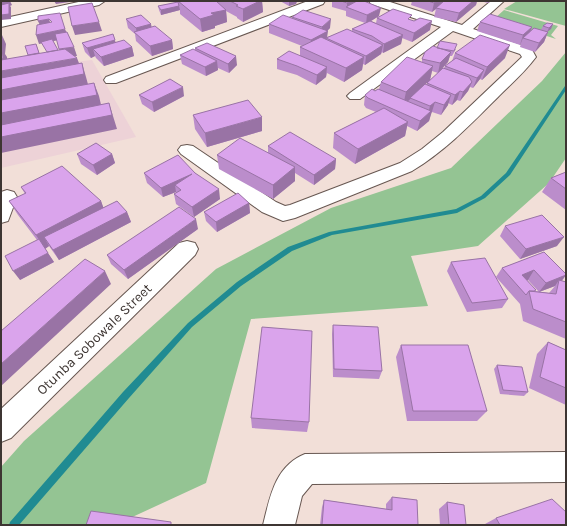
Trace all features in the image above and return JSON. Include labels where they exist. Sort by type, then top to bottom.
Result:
[{"type":"street","points":[[38,1],[38,15]]},
{"type":"street","points":[[1,23],[99,1]]},
{"type":"street","points":[[111,80],[319,1]]},
{"type":"street","points":[[187,150],[260,202],[283,214],[295,211],[406,167],[422,159],[448,137],[520,68],[529,57],[526,51],[375,1]]},
{"type":"street","points":[[355,96],[498,1]]},
{"type":"street","points":[[1,216],[7,197]]},
{"type":"street","name":"Otunba Sobowale Street","points":[[1,428],[187,249]]},
{"type":"street","points":[[279,525],[288,488],[304,469],[566,467]]},
{"type":"shaded area","points":[[92,60],[136,137],[1,168],[1,71]]},
{"type":"green space","points":[[517,1],[566,2],[566,26],[504,9]]},
{"type":"green space","points":[[504,10],[558,26],[551,35],[556,39],[494,19]]},
{"type":"green space","points":[[566,52],[566,158],[549,183],[478,246],[411,256],[428,306],[251,319],[206,483],[115,525],[1,525],[1,467],[24,441],[216,269],[331,208],[451,168],[542,81]]},
{"type":"building","points":[[178,1],[216,1],[226,10],[211,13],[214,15],[200,19]]},
{"type":"building","points":[[230,1],[260,1],[243,9]]},
{"type":"building","points":[[357,1],[364,1],[381,8],[367,15],[346,7]]},
{"type":"building","points":[[444,1],[473,1],[459,13],[436,8]]},
{"type":"building","points":[[178,2],[179,6],[161,10],[158,6]]},
{"type":"building","points":[[9,3],[9,14],[1,15],[1,5]]},
{"type":"building","points":[[92,3],[99,22],[72,26],[68,7]]},
{"type":"building","points":[[393,9],[412,15],[408,19],[414,21],[420,18],[432,21],[414,33],[377,18]]},
{"type":"building","points":[[303,10],[331,19],[322,27],[292,17]]},
{"type":"building","points":[[60,13],[65,29],[36,35],[37,25],[52,22],[49,19],[38,21],[38,16]]},
{"type":"building","points":[[490,14],[532,27],[523,35],[480,22]]},
{"type":"building","points":[[141,15],[151,24],[136,28],[126,19]]},
{"type":"building","points":[[283,15],[328,31],[311,40],[269,24]]},
{"type":"building","points":[[370,21],[403,35],[384,44],[372,36],[352,29]]},
{"type":"building","points":[[547,23],[553,24],[549,28],[543,26]]},
{"type":"building","points":[[155,26],[172,40],[150,46],[134,32]]},
{"type":"building","points":[[534,28],[548,32],[539,43],[523,38]]},
{"type":"building","points":[[347,29],[383,45],[366,56],[326,38]]},
{"type":"building","points":[[67,32],[74,47],[59,49],[55,34]]},
{"type":"building","points":[[113,34],[115,40],[87,48],[82,43]]},
{"type":"building","points":[[480,35],[510,45],[487,67],[455,53]]},
{"type":"building","points":[[321,37],[364,57],[346,68],[300,47]]},
{"type":"building","points":[[52,39],[58,50],[47,52],[41,42]]},
{"type":"building","points":[[124,40],[132,47],[101,57],[93,49]]},
{"type":"building","points":[[440,41],[457,44],[454,51],[437,48]]},
{"type":"building","points":[[207,43],[236,56],[228,64],[195,48]]},
{"type":"building","points":[[36,44],[39,53],[28,55],[25,46]]},
{"type":"building","points":[[433,46],[451,52],[440,63],[422,59],[425,52]]},
{"type":"building","points":[[1,48],[3,58],[1,59]]},
{"type":"building","points":[[65,49],[77,58],[1,71],[1,60]]},
{"type":"building","points":[[193,49],[217,61],[205,67],[180,55]]},
{"type":"building","points":[[289,51],[327,67],[317,75],[277,59]]},
{"type":"building","points":[[407,57],[433,66],[406,92],[381,82]]},
{"type":"building","points":[[456,58],[484,70],[477,78],[445,66]]},
{"type":"building","points":[[82,63],[84,74],[1,90],[1,78]]},
{"type":"building","points":[[443,68],[469,77],[472,82],[463,92],[460,91],[455,95],[427,83]]},
{"type":"building","points":[[170,79],[183,87],[152,102],[139,95]]},
{"type":"building","points":[[94,83],[97,95],[1,113],[1,100]]},
{"type":"building","points":[[425,84],[451,95],[444,105],[435,102],[430,106],[410,98]]},
{"type":"building","points":[[372,89],[375,91],[378,89],[431,111],[420,121],[368,98],[365,95]]},
{"type":"building","points":[[248,100],[262,117],[205,133],[193,115]]},
{"type":"building","points":[[109,103],[112,115],[1,137],[1,125]]},
{"type":"building","points":[[384,108],[408,122],[358,149],[334,133]]},
{"type":"building","points":[[290,132],[336,159],[314,175],[268,146]]},
{"type":"building","points":[[240,138],[295,167],[273,185],[217,155]]},
{"type":"building","points":[[96,143],[112,154],[93,165],[77,154]]},
{"type":"building","points":[[178,155],[195,173],[219,189],[192,207],[174,194],[181,190],[175,185],[192,174],[161,188],[144,173]]},
{"type":"building","points":[[62,166],[101,201],[36,235],[9,201],[26,193],[21,187]]},
{"type":"building","points":[[566,172],[566,189],[551,178]]},
{"type":"building","points":[[238,193],[249,203],[216,222],[204,212]]},
{"type":"building","points":[[117,201],[127,212],[53,250],[44,237]]},
{"type":"building","points":[[179,207],[196,219],[124,270],[107,255]]},
{"type":"building","points":[[542,215],[564,237],[526,249],[505,226]]},
{"type":"building","points":[[39,239],[48,253],[13,271],[5,256]]},
{"type":"building","points":[[544,252],[566,275],[546,283],[534,270],[522,275],[536,290],[529,291],[526,295],[502,268]]},
{"type":"building","points":[[485,258],[508,299],[472,303],[451,262]]},
{"type":"building","points":[[85,259],[105,271],[1,364],[1,331]]},
{"type":"building","points":[[559,280],[566,282],[566,322],[533,309],[529,291],[556,294]]},
{"type":"building","points":[[333,325],[378,327],[382,371],[334,369]]},
{"type":"building","points":[[262,327],[312,331],[309,422],[251,418]]},
{"type":"building","points":[[548,342],[566,350],[566,388],[540,377]]},
{"type":"building","points":[[401,345],[468,345],[487,411],[413,411]]},
{"type":"building","points":[[497,365],[522,367],[528,392],[503,390]]},
{"type":"building","points":[[392,497],[417,500],[418,525],[322,525],[324,500],[392,510]]},
{"type":"building","points":[[552,499],[566,512],[566,525],[500,525],[496,518]]},
{"type":"building","points":[[447,502],[464,505],[466,525],[449,525]]},
{"type":"building","points":[[91,511],[171,522],[171,525],[86,525]]},
{"type":"waterway","points":[[13,525],[126,395],[190,325],[239,284],[290,249],[331,233],[457,211],[483,197],[508,174],[566,87]]}]
